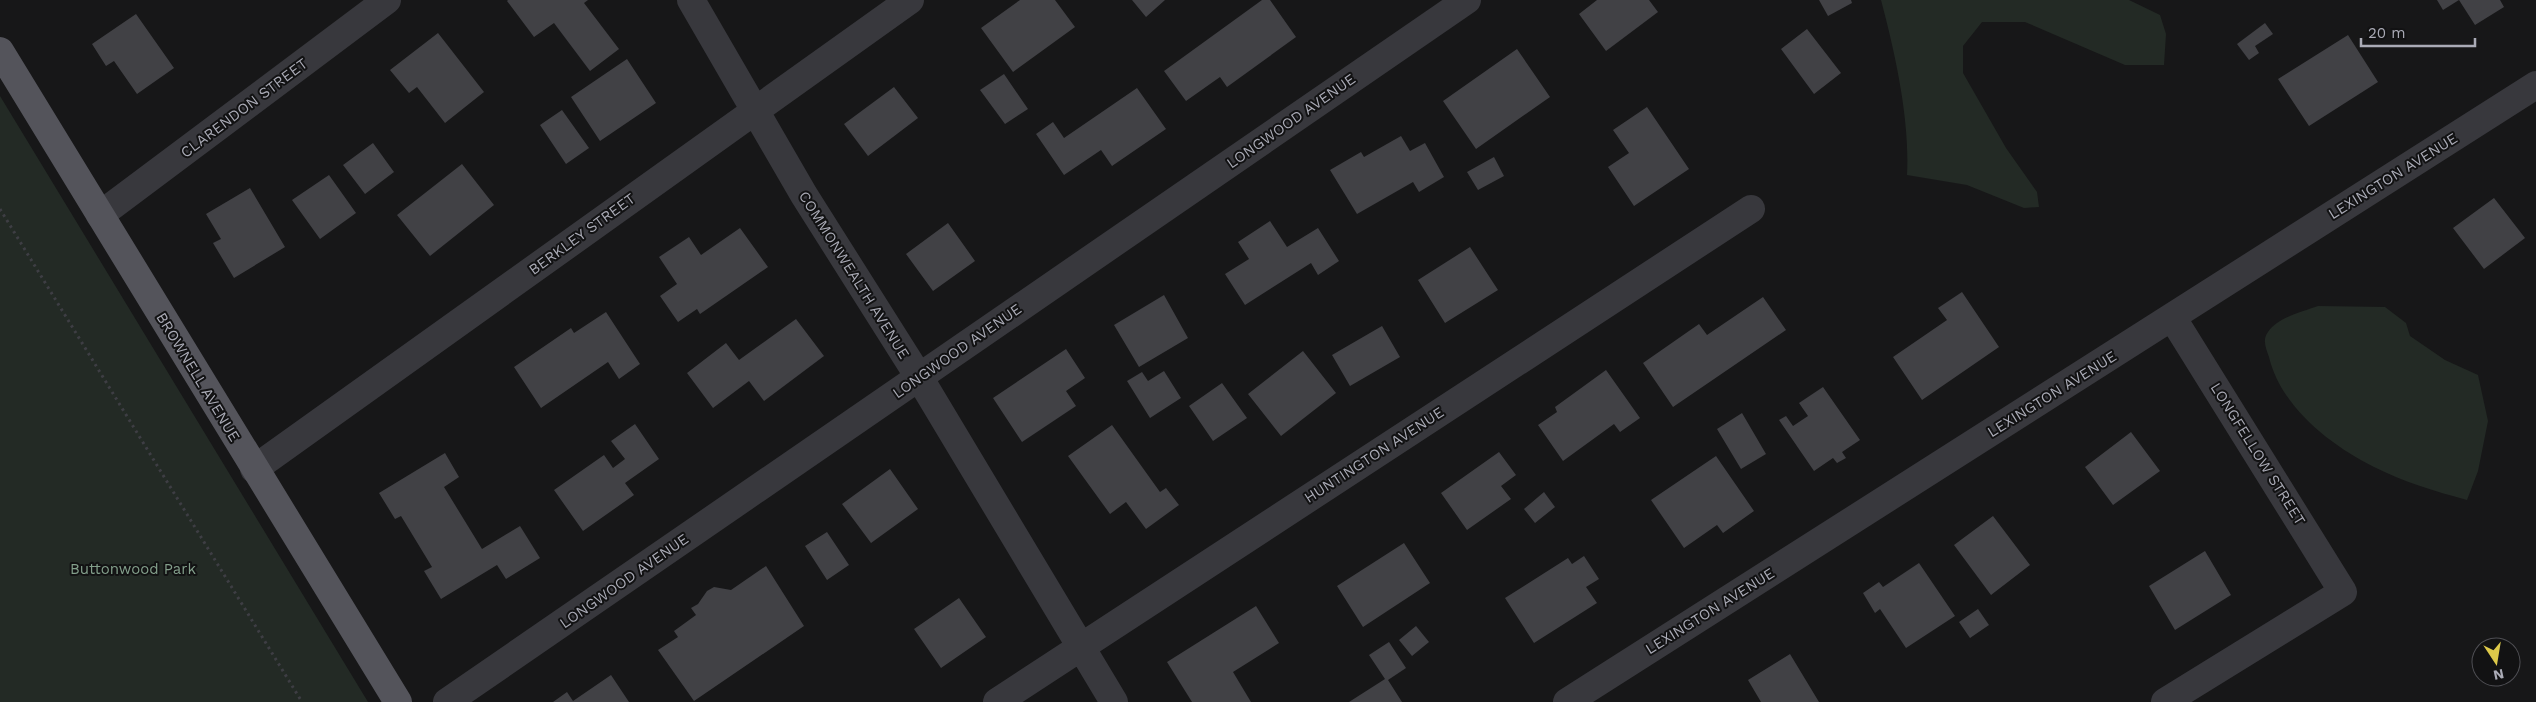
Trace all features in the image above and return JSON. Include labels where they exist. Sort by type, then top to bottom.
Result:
[{"type":"main road","name":"BROWNELL AVENUE","points":[[0,51],[398,702]]},
{"type":"street","name":"CLARENDON STREET","points":[[100,215],[387,0]]},
{"type":"street","name":"COMMONWEALTH AVENUE","points":[[691,0],[804,195],[919,378],[1114,702]]},
{"type":"street","name":"BERKLEY STREET","points":[[254,469],[910,0]]},
{"type":"street","name":"LONGWOOD AVENUE","points":[[447,702],[1467,0]]},
{"type":"street","name":"LEXINGTON AVENUE","points":[[1567,702],[2536,85]]},
{"type":"street","name":"HUNTINGTON AVENUE","points":[[997,702],[1751,209]]},
{"type":"street","name":"LONGFELLOW STREET","points":[[2164,702],[2343,592],[2172,317]]},
{"type":"path","points":[[0,209],[302,702]]},
{"type":"green space","points":[[1881,0],[2129,0],[2160,15],[2166,34],[2164,65],[2125,65],[2025,22],[1982,22],[1963,46],[1963,73],[2006,148],[2037,192],[2039,207],[2024,208],[1967,185],[1907,175],[1904,109]]},
{"type":"green space","name":"Buttonwood Park","points":[[0,96],[368,702],[0,702]]},
{"type":"green space","points":[[2318,306],[2385,307],[2406,323],[2410,336],[2445,360],[2478,375],[2488,421],[2478,471],[2467,500],[2419,486],[2357,458],[2325,436],[2296,408],[2284,392],[2275,375],[2265,338],[2272,327],[2278,322]]},
{"type":"building","points":[[508,0],[588,0],[584,3],[619,49],[590,71],[554,23],[534,37]]},
{"type":"building","points":[[1020,0],[1055,0],[1075,27],[1013,72],[981,28]]},
{"type":"building","points":[[1132,0],[1165,0],[1146,17]]},
{"type":"building","points":[[1262,0],[1270,0],[1296,37],[1227,87],[1220,77],[1186,101],[1164,71]]},
{"type":"building","points":[[1597,0],[1649,0],[1658,12],[1606,51],[1579,14]]},
{"type":"building","points":[[1819,0],[1851,0],[1852,3],[1828,16]]},
{"type":"building","points":[[2437,0],[2459,0],[2443,10]]},
{"type":"building","points":[[2459,0],[2500,0],[2504,7],[2475,25]]},
{"type":"building","points":[[136,14],[174,68],[137,94],[114,61],[106,66],[92,44]]},
{"type":"building","points":[[2265,23],[2273,34],[2255,46],[2259,53],[2249,60],[2237,44]]},
{"type":"building","points":[[1807,29],[1841,73],[1814,94],[1781,49]]},
{"type":"building","points":[[438,33],[484,92],[445,123],[417,87],[409,93],[390,70]]},
{"type":"building","points":[[2348,35],[2378,82],[2309,126],[2278,79]]},
{"type":"building","points":[[1517,49],[1550,97],[1476,149],[1443,101]]},
{"type":"building","points":[[627,59],[656,103],[600,141],[571,97]]},
{"type":"building","points":[[1004,74],[1028,109],[1005,124],[980,90]]},
{"type":"building","points":[[894,87],[918,118],[868,156],[844,124]]},
{"type":"building","points":[[1137,88],[1166,129],[1112,166],[1101,150],[1064,175],[1036,134],[1053,122],[1064,138]]},
{"type":"building","points":[[1647,107],[1689,169],[1634,206],[1608,167],[1629,153],[1613,130]]},
{"type":"building","points":[[562,110],[589,148],[566,164],[540,125]]},
{"type":"building","points":[[1401,136],[1410,151],[1425,143],[1444,177],[1419,192],[1413,182],[1357,214],[1330,170],[1361,152],[1364,157]]},
{"type":"building","points":[[373,143],[394,172],[365,194],[343,165]]},
{"type":"building","points":[[1494,157],[1504,176],[1478,190],[1467,172]]},
{"type":"building","points":[[462,164],[494,205],[430,256],[397,215]]},
{"type":"building","points":[[329,175],[356,213],[320,239],[292,200]]},
{"type":"building","points":[[250,188],[285,247],[234,278],[213,243],[221,239],[206,214]]},
{"type":"building","points":[[2494,198],[2525,238],[2484,269],[2453,228]]},
{"type":"building","points":[[1270,221],[1287,247],[1318,228],[1339,261],[1318,275],[1311,263],[1245,305],[1225,274],[1249,259],[1238,242]]},
{"type":"building","points":[[948,223],[975,261],[933,291],[906,254]]},
{"type":"building","points":[[740,228],[768,267],[700,314],[697,309],[678,322],[660,296],[677,284],[659,257],[689,237],[701,255]]},
{"type":"building","points":[[1470,247],[1498,290],[1445,323],[1418,280]]},
{"type":"building","points":[[1962,292],[1999,347],[1922,400],[1893,357],[1947,320],[1938,308]]},
{"type":"building","points":[[1164,295],[1188,338],[1139,367],[1114,325]]},
{"type":"building","points":[[1763,297],[1786,330],[1673,407],[1643,363],[1699,324],[1707,335]]},
{"type":"building","points":[[606,312],[640,364],[619,379],[608,362],[541,408],[514,367],[571,328],[574,333]]},
{"type":"building","points":[[796,319],[824,356],[764,401],[749,381],[713,408],[687,373],[726,343],[739,360]]},
{"type":"building","points":[[1382,326],[1400,357],[1350,386],[1332,355]]},
{"type":"building","points":[[1066,349],[1085,378],[1066,391],[1076,406],[1022,442],[993,398]]},
{"type":"building","points":[[1303,351],[1336,393],[1281,436],[1248,394]]},
{"type":"building","points":[[1606,370],[1640,418],[1620,432],[1614,424],[1563,461],[1538,425],[1557,412],[1555,407]]},
{"type":"building","points":[[1164,371],[1181,398],[1150,418],[1127,381],[1142,372],[1148,381]]},
{"type":"building","points":[[1222,383],[1247,418],[1213,441],[1189,406]]},
{"type":"building","points":[[1823,387],[1860,440],[1842,452],[1846,458],[1837,463],[1833,458],[1814,471],[1779,420],[1786,416],[1793,426],[1808,416],[1799,403]]},
{"type":"building","points":[[1742,413],[1766,454],[1741,469],[1717,429]]},
{"type":"building","points":[[635,424],[659,459],[625,483],[634,495],[583,531],[554,490],[604,455],[613,468],[625,459],[611,441]]},
{"type":"building","points":[[1112,425],[1160,492],[1166,488],[1179,505],[1146,529],[1126,502],[1110,514],[1068,456]]},
{"type":"building","points":[[2131,432],[2160,471],[2113,505],[2085,467]]},
{"type":"building","points":[[1499,452],[1516,475],[1501,486],[1511,499],[1467,530],[1441,493]]},
{"type":"building","points":[[445,453],[459,477],[444,487],[482,549],[520,526],[540,558],[506,579],[497,565],[441,599],[424,571],[432,567],[401,516],[395,519],[379,493]]},
{"type":"building","points":[[1716,456],[1754,511],[1723,533],[1717,525],[1684,548],[1651,500]]},
{"type":"building","points":[[890,469],[918,509],[871,543],[842,504]]},
{"type":"building","points":[[1544,492],[1555,507],[1535,523],[1524,509]]},
{"type":"building","points":[[1993,516],[2030,565],[1991,595],[1954,545]]},
{"type":"building","points":[[827,532],[849,565],[827,580],[805,546]]},
{"type":"building","points":[[1404,543],[1430,583],[1363,627],[1337,586]]},
{"type":"building","points":[[2205,551],[2231,595],[2175,630],[2149,586]]},
{"type":"building","points":[[1584,556],[1599,579],[1586,587],[1597,603],[1534,643],[1505,598],[1568,558],[1572,564]]},
{"type":"building","points":[[1919,563],[1955,616],[1906,648],[1880,609],[1875,613],[1863,593],[1879,582],[1883,587]]},
{"type":"building","points":[[766,566],[804,626],[694,701],[658,650],[678,637],[674,631],[696,615],[691,608],[698,604],[707,591],[714,587],[731,590]]},
{"type":"building","points":[[959,598],[986,637],[941,668],[914,629]]},
{"type":"building","points":[[1256,606],[1279,643],[1233,672],[1251,702],[1192,702],[1167,662]]},
{"type":"building","points":[[1978,609],[1989,625],[1970,638],[1959,622]]},
{"type":"building","points":[[1416,626],[1429,642],[1412,656],[1399,640]]},
{"type":"building","points":[[1389,642],[1406,668],[1388,680],[1402,702],[1349,702],[1385,679],[1369,655]]},
{"type":"building","points":[[1790,654],[1819,702],[1761,702],[1748,680]]},
{"type":"building","points":[[611,675],[629,702],[553,702],[567,692],[573,701]]}]
